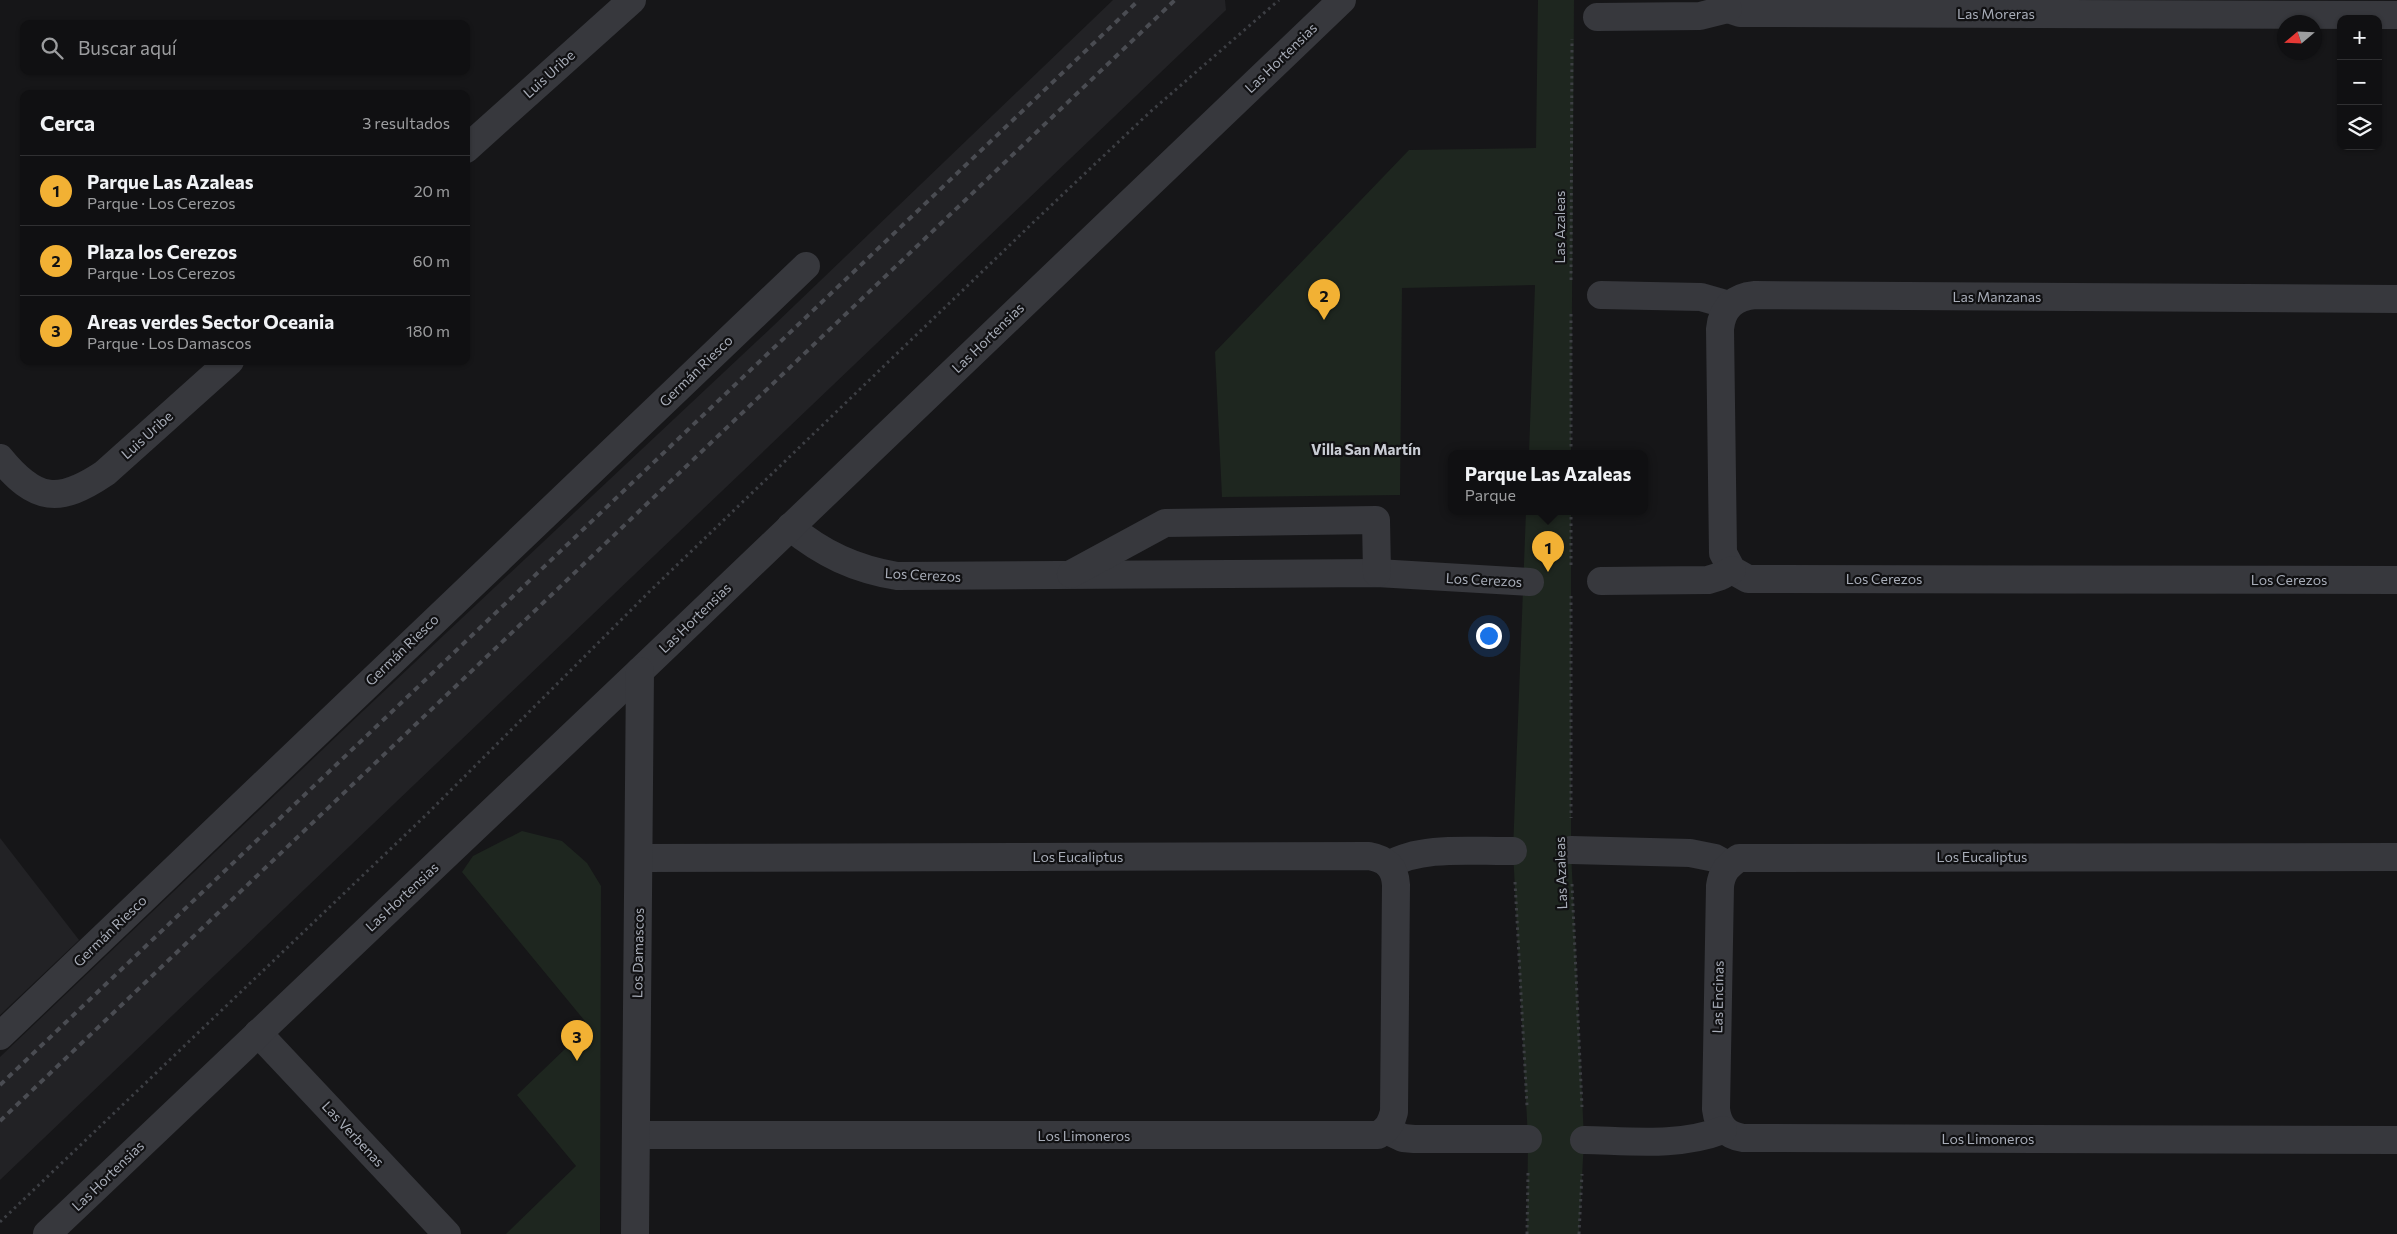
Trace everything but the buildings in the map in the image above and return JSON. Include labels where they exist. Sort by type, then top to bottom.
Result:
[{"type":"street","name":"Luis Uribe","points":[[470,145],[632,0]]},
{"type":"street","name":"Las Hortensias","points":[[63,1229],[258,1033],[1342,0]]},
{"type":"street","name":"Las Moreras","points":[[1597,17],[1700,16],[1726,4],[1740,14],[2397,15]]},
{"type":"street","name":"Germán Riesco","points":[[0,1036],[806,266]]},
{"type":"street","points":[[1601,295],[1701,296],[1729,305],[1724,312],[1720,329],[1722,553],[1732,570],[1708,580],[1601,581]]},
{"type":"street","name":"Las Manzanas","points":[[1729,305],[1737,299],[1755,295],[2397,299]]},
{"type":"street","name":"Luis Uribe","points":[[0,458],[18,478],[30,487],[43,493],[67,494],[84,488],[105,473],[226,365]]},
{"type":"street","name":"Los Cerezos","points":[[1068,576],[1165,523],[1376,520],[1377,573]]},
{"type":"street","name":"Los Cerezos","points":[[790,527],[808,542],[829,555],[851,565],[881,573],[920,577],[1377,573],[1530,582]]},
{"type":"street","name":"Los Cerezos","points":[[1732,570],[1748,579],[2397,580]]},
{"type":"street","name":"Los Damascos","points":[[635,1234],[640,671]]},
{"type":"street","points":[[1571,850],[1690,853],[1709,856],[1728,865]]},
{"type":"street","points":[[1513,851],[1418,853],[1398,859],[1389,865],[1395,874],[1396,885],[1394,1112],[1392,1122],[1386,1130],[1403,1138],[1528,1139]]},
{"type":"street","name":"Los Eucaliptus","points":[[639,858],[1369,856],[1380,858],[1389,865]]},
{"type":"street","name":"Los Eucaliptus","points":[[1728,865],[1738,858],[1751,857],[2397,857]]},
{"type":"street","name":"Las Encinas","points":[[1723,1130],[1718,1120],[1716,1109],[1720,886],[1722,874],[1728,865]]},
{"type":"street","name":"Las Verbenas","points":[[258,1033],[448,1234]]},
{"type":"street","name":"Los Limoneros","points":[[636,1135],[1369,1136],[1378,1135],[1386,1130]]},
{"type":"street","points":[[1584,1140],[1674,1141],[1692,1139],[1723,1130]]},
{"type":"street","name":"Los Limoneros","points":[[1723,1130],[1732,1136],[1743,1138],[2397,1140]]},
{"type":"path","points":[[0,1222],[426,815],[650,591],[1040,215],[1150,112],[1279,0]]},
{"type":"path","name":"Las Azaleas","points":[[1572,36],[1572,284]]},
{"type":"path","points":[[1571,304],[1571,450]]},
{"type":"path","name":"Las Azaleas","points":[[1571,515],[1571,850],[1584,1140],[1579,1234]]},
{"type":"path","points":[[1571,581],[1601,581]]},
{"type":"path","points":[[1513,851],[1528,1139],[1527,1234]]},
{"type":"shaded area","points":[[1113,0],[1225,0],[1226,10],[0,1180],[0,1057],[362,712],[771,328]]},
{"type":"shaded area","points":[[1538,0],[1574,0],[1571,450],[1529,450],[1535,285],[1402,288],[1400,495],[1222,497],[1215,352],[1409,150],[1536,148]]},
{"type":"shaded area","points":[[1526,515],[1571,515],[1571,850],[1584,1140],[1579,1234],[1527,1234],[1528,1139],[1513,851]]},
{"type":"shaded area","points":[[522,831],[562,841],[587,863],[601,886],[600,1234],[506,1234],[576,1166],[517,1095],[589,1026],[462,872],[473,856]]},
{"type":"shaded area","points":[[0,838],[79,940],[0,1015]]},
{"type":"railway","points":[[0,1085],[1139,0]]},
{"type":"railway","points":[[0,1121],[1175,0]]},
{"type":"place","name":"Plaza los Cerezos","points":[[1324,320]]},
{"type":"place","name":"Parque Las Azaleas","points":[[1548,572]]},
{"type":"place","name":"Areas verdes Sector Oceania","points":[[577,1061]]},
{"type":"district","name":"Villa San Martín","points":[[1366,450]]}]
